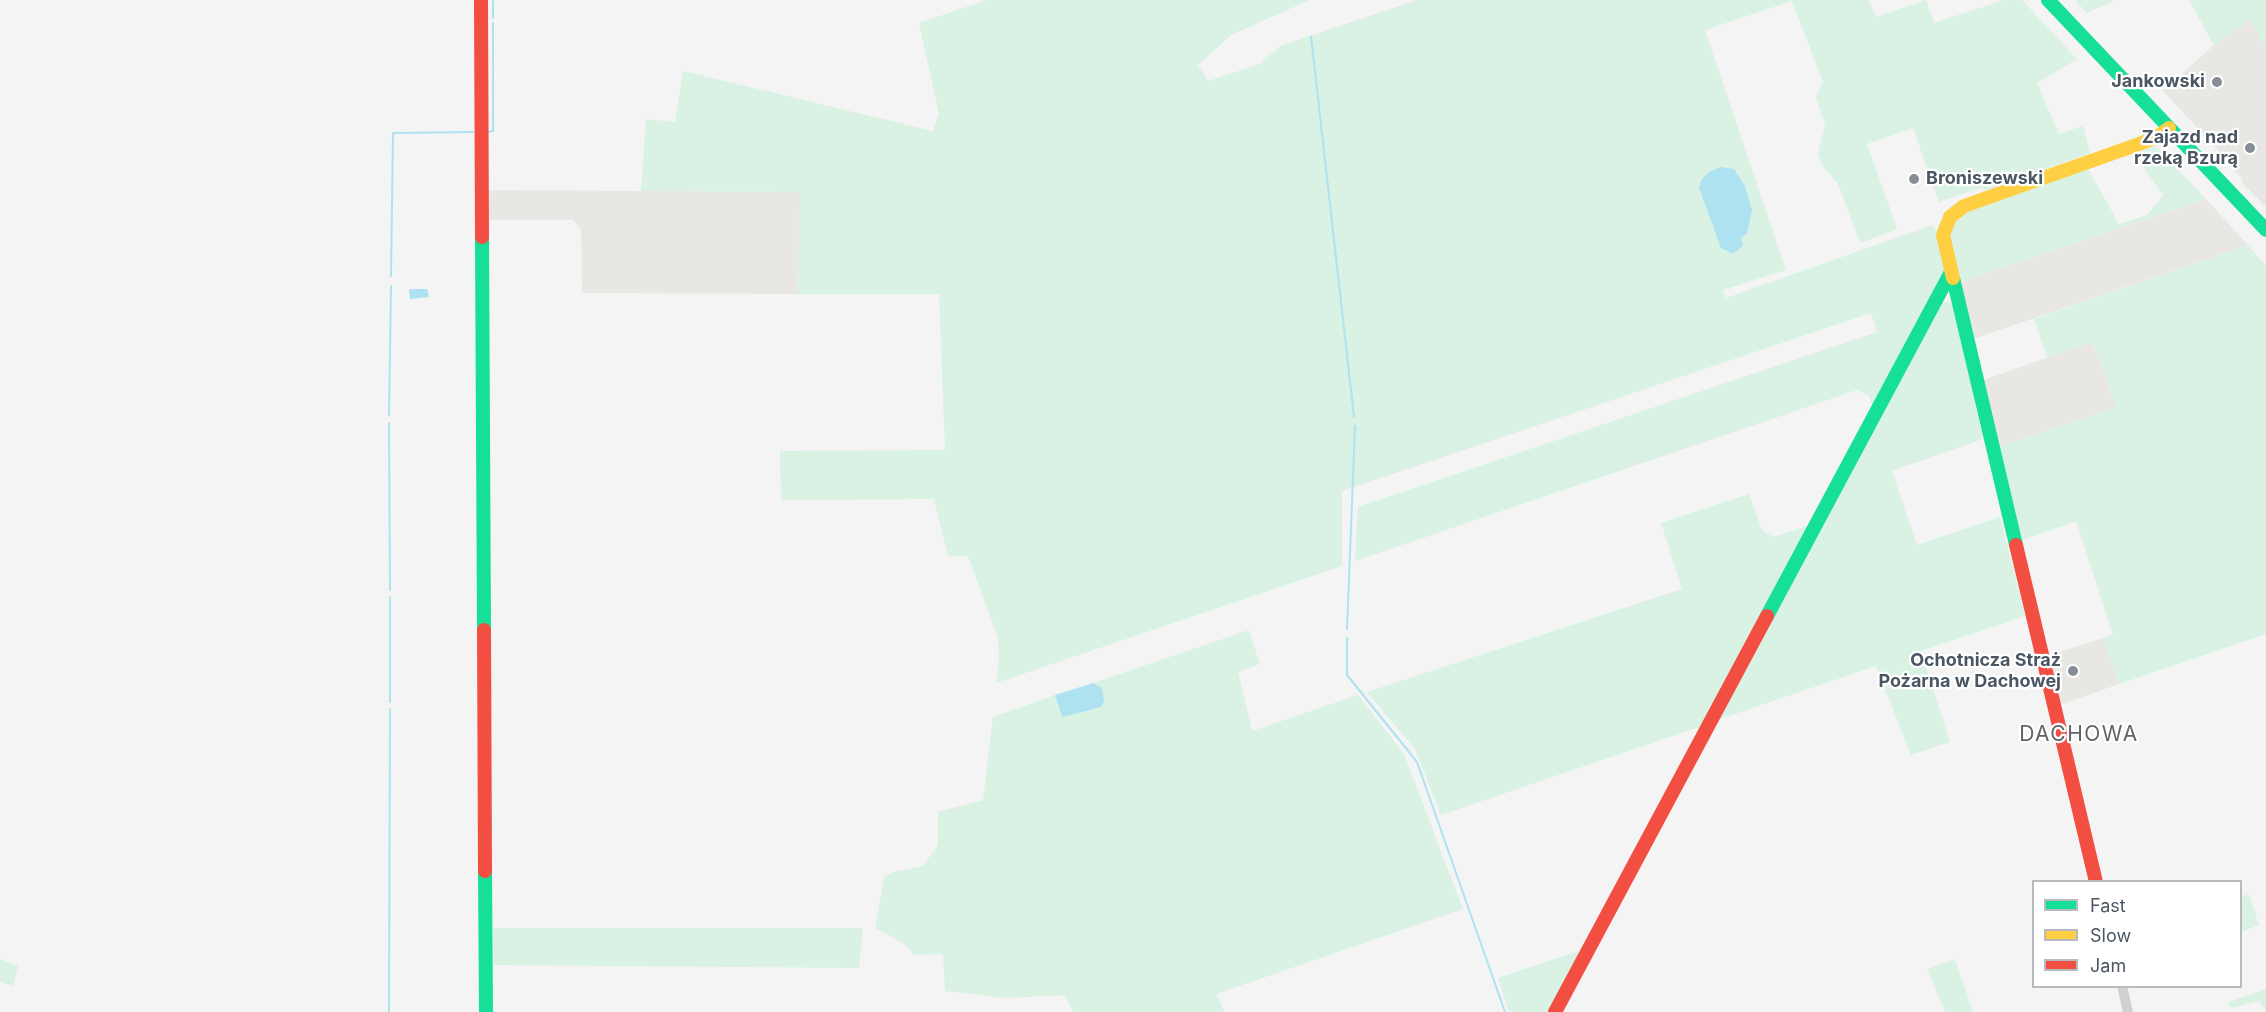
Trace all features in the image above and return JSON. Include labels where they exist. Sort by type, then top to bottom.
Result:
[{"type":"street","points":[[481,0],[482,602],[486,1012]]},
{"type":"street","points":[[2048,0],[2266,230]]},
{"type":"street","points":[[2096,880],[1943,235],[1946,222],[1958,209],[2139,144],[2157,137],[2169,128]]},
{"type":"street","points":[[1555,1012],[1951,272]]},
{"type":"street","points":[[2122,988],[2128,1012]]},
{"type":"shaded area","points":[[2189,0],[2248,0],[2266,26],[2266,207],[2241,182],[2243,180],[2218,150],[2163,91],[2214,45]]},
{"type":"shaded area","points":[[489,190],[801,192],[798,294],[582,293],[581,229],[573,220],[489,220]]},
{"type":"shaded area","points":[[2206,199],[2248,245],[1973,339],[1959,283]]},
{"type":"shaded area","points":[[2092,342],[2117,407],[1997,447],[1981,381]]},
{"type":"shaded area","points":[[2103,638],[2119,684],[2060,705],[2047,656]]},
{"type":"green space","points":[[987,0],[1310,0],[1231,35],[1198,65],[1208,81],[1260,64],[1280,46],[1417,0],[1869,0],[1876,17],[1926,0],[1934,23],[2004,0],[2022,0],[2077,59],[2037,83],[2059,134],[2083,126],[2090,153],[1985,191],[1983,187],[1939,202],[1913,128],[1867,144],[1897,229],[1860,243],[1838,184],[1822,164],[1818,154],[1825,125],[1816,97],[1823,82],[1792,1],[1705,30],[1786,270],[1723,290],[1726,298],[1932,225],[1937,232],[1945,270],[1872,406],[1870,397],[1857,390],[1355,561],[1358,507],[1877,332],[1871,313],[1342,491],[1342,566],[996,683],[999,658],[998,638],[968,556],[948,556],[934,499],[781,500],[780,451],[945,450],[939,294],[798,294],[800,192],[641,191],[646,119],[675,122],[683,71],[933,131],[939,114],[919,23]]},
{"type":"green space","points":[[2075,0],[2115,0],[2087,13]]},
{"type":"green space","points":[[2189,0],[2266,0],[2266,50],[2250,19],[2214,45]]},
{"type":"green space","points":[[2155,146],[2206,199],[1959,283],[1948,233],[1961,214],[2088,169],[2119,224],[2147,215],[2163,195],[2134,154]]},
{"type":"green space","points":[[2248,245],[2266,266],[2266,634],[2119,684],[2103,638],[2113,635],[2076,521],[2020,541],[1997,447],[2117,407],[2092,342],[2047,358],[2034,319]]},
{"type":"green space","points":[[1946,301],[1954,304],[1983,439],[1892,471],[1917,545],[2000,517],[2025,616],[1921,651],[1950,742],[1911,755],[1876,666],[1717,720],[1939,304]]},
{"type":"green space","points":[[1749,494],[1762,530],[1773,537],[1808,526],[1702,726],[1441,815],[1415,749],[1367,692],[1682,589],[1661,523]]},
{"type":"green space","points":[[1249,630],[1260,664],[1238,672],[1252,731],[1358,695],[1404,754],[1463,909],[1216,994],[1225,1012],[1073,1012],[1065,995],[1006,998],[945,991],[943,954],[914,955],[903,943],[875,928],[884,878],[893,872],[923,866],[938,845],[938,812],[983,800],[993,717],[1055,695],[1062,717],[1104,701],[1101,687],[1093,683]]},
{"type":"green space","points":[[2249,894],[2259,925],[2242,932],[2242,897]]},
{"type":"green space","points":[[493,928],[863,928],[859,968],[494,965]]},
{"type":"green space","points":[[1581,950],[1548,1012],[1509,1012],[1498,978]]},
{"type":"green space","points":[[0,959],[18,966],[13,986],[0,982]]},
{"type":"green space","points":[[1955,959],[1973,1012],[1945,1012],[1927,969]]},
{"type":"green space","points":[[2266,989],[2266,1011],[2259,1001],[2230,1008],[2229,1002]]},
{"type":"water","points":[[1720,167],[1734,169],[1745,186],[1752,210],[1747,233],[1741,238],[1743,246],[1733,254],[1721,248],[1699,188],[1701,181],[1709,172]]},
{"type":"water","points":[[427,289],[429,297],[410,299],[409,290]]},
{"type":"water","points":[[1093,683],[1101,687],[1103,693],[1104,701],[1101,707],[1062,717],[1055,695]]},
{"type":"waterway","points":[[493,0],[493,18]]},
{"type":"waterway","points":[[487,132],[493,131],[493,23]]},
{"type":"waterway","points":[[1311,36],[1354,417]]},
{"type":"waterway","points":[[391,276],[393,133],[473,132]]},
{"type":"waterway","points":[[389,415],[391,286]]},
{"type":"waterway","points":[[389,423],[390,590]]},
{"type":"waterway","points":[[1347,629],[1355,426]]},
{"type":"waterway","points":[[390,597],[390,702]]},
{"type":"waterway","points":[[1347,638],[1347,675],[1417,762],[1505,1012]]},
{"type":"waterway","points":[[389,1012],[390,709]]},
{"type":"traffic: fast","points":[[2048,0],[2266,230]]},
{"type":"traffic: fast","points":[[482,237],[484,630]]},
{"type":"traffic: fast","points":[[1767,616],[1951,272]]},
{"type":"traffic: fast","points":[[1953,278],[2016,545]]},
{"type":"traffic: fast","points":[[485,871],[486,1012]]},
{"type":"traffic: slow","points":[[1953,278],[1943,235],[1950,217],[1964,206],[2139,144],[2157,137],[2169,128]]},
{"type":"traffic: jam","points":[[481,0],[482,237]]},
{"type":"traffic: jam","points":[[2016,545],[2096,880]]},
{"type":"traffic: jam","points":[[1555,1012],[1767,616]]},
{"type":"traffic: jam","points":[[484,630],[485,871]]},
{"type":"place","name":"Jankowski","points":[[2217,82]]},
{"type":"place","name":"Zajazd nad rzeką Bzurą","points":[[2250,148]]},
{"type":"place","name":"Broniszewski","points":[[1914,179]]},
{"type":"place","name":"Ochotnicza Straż Pożarna w Dachowej","points":[[2073,671]]},
{"type":"district","name":"DACHOWA","points":[[2079,735]]}]
